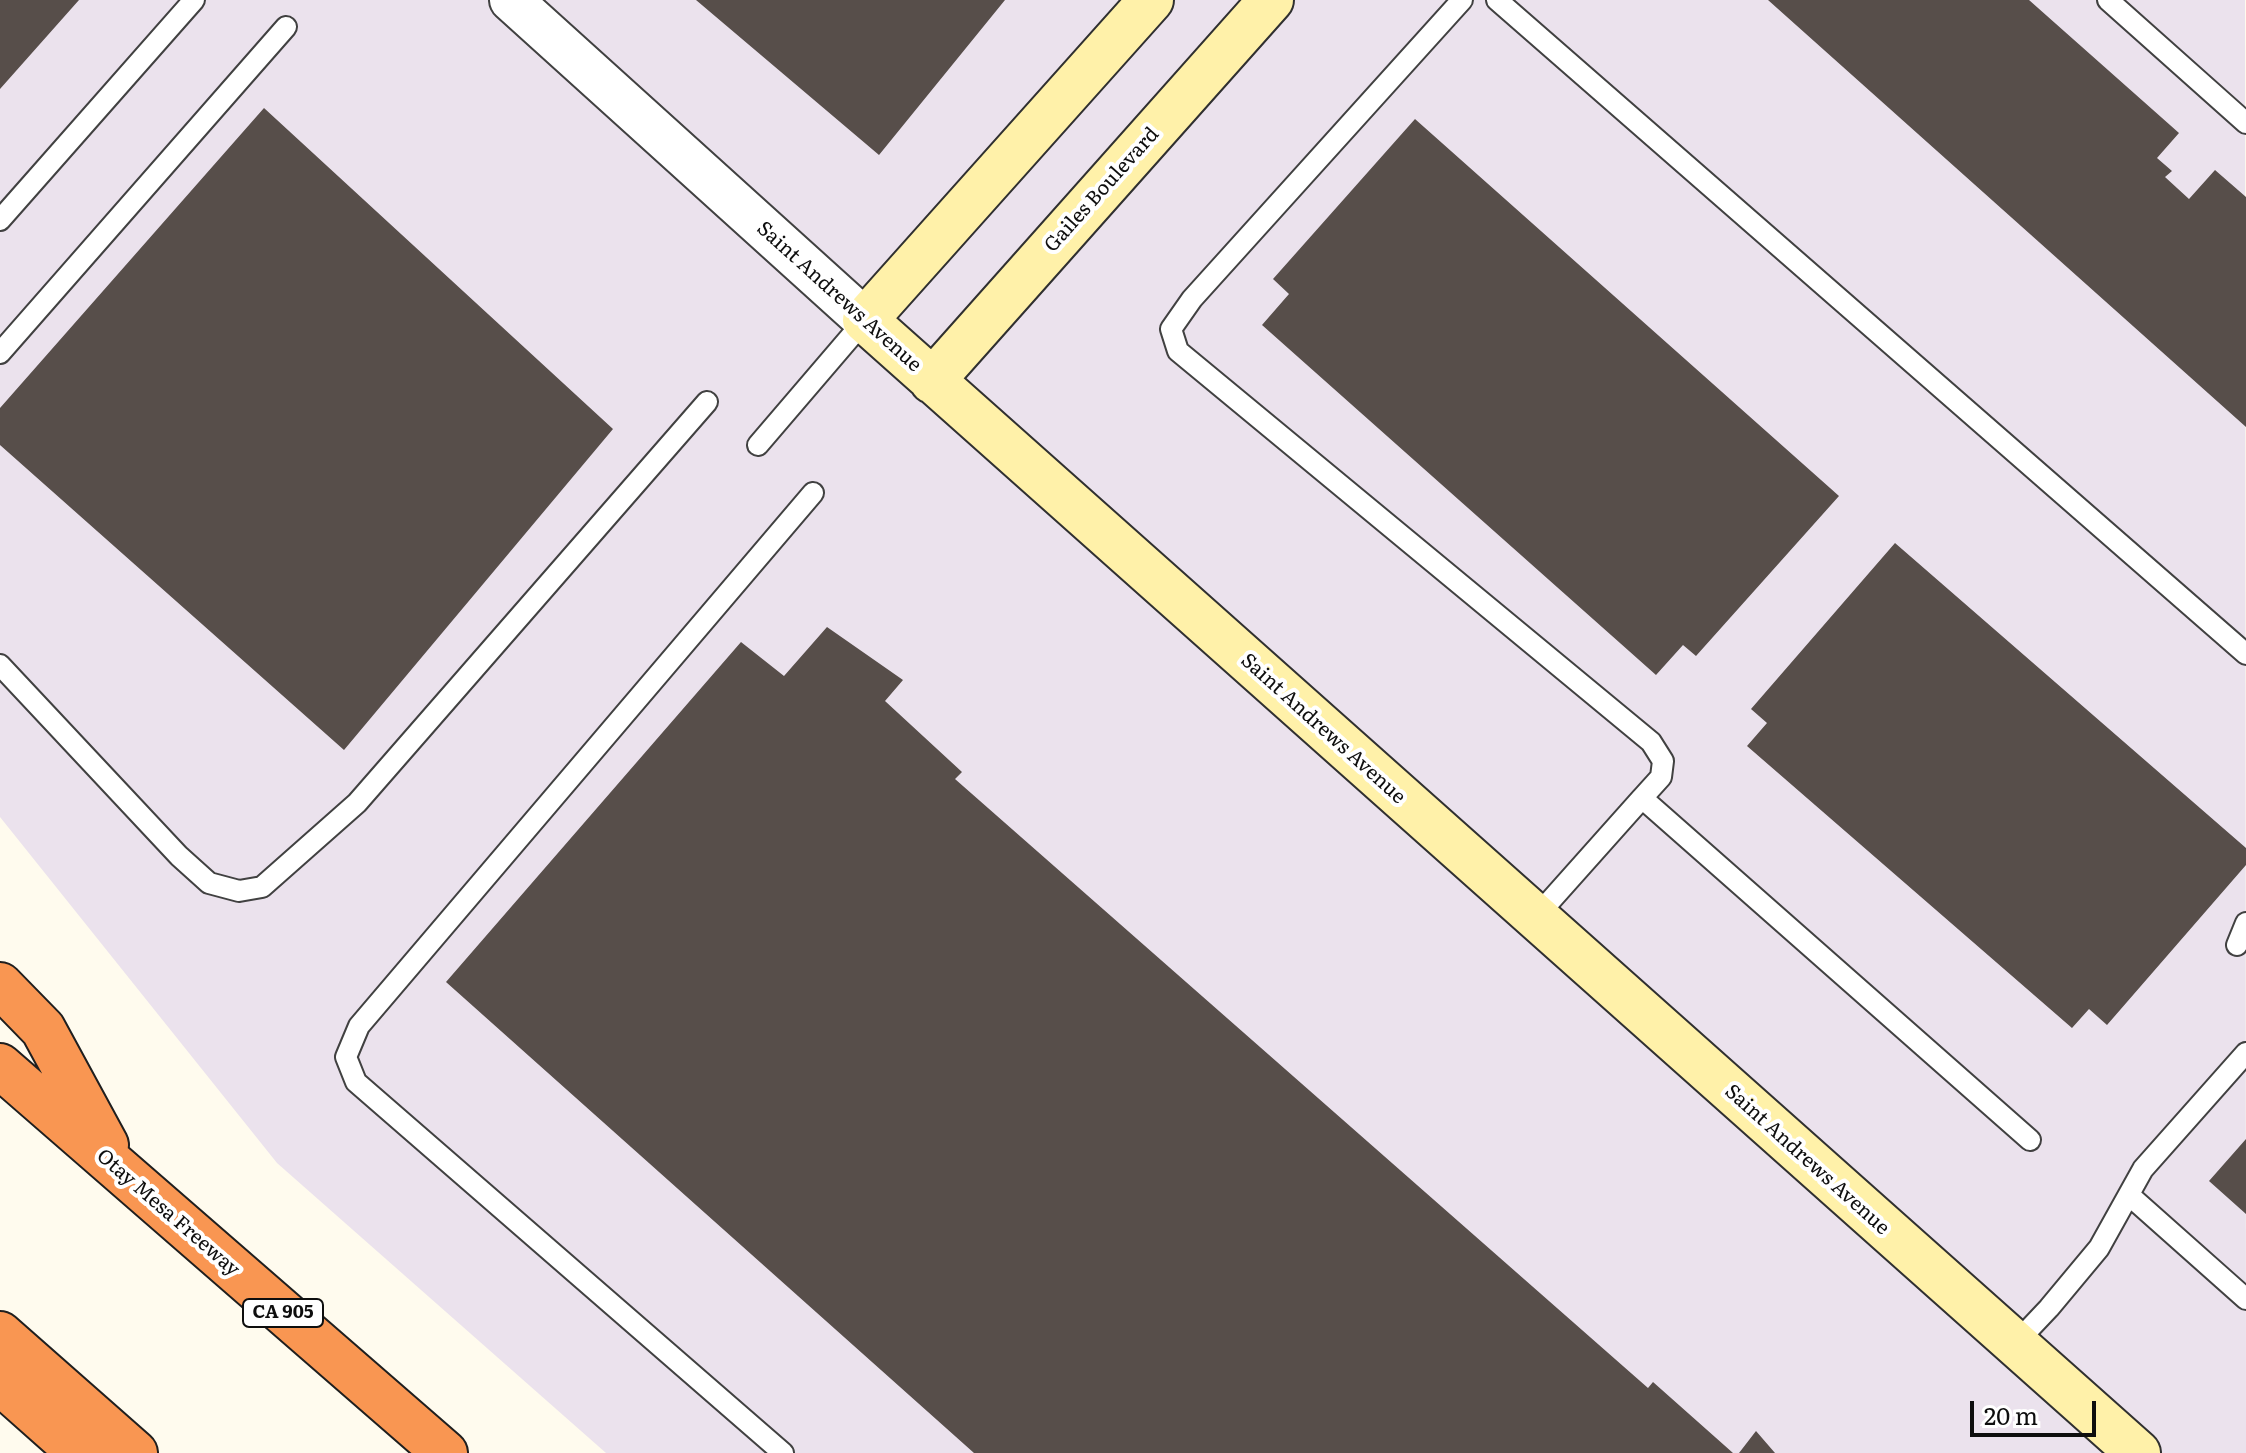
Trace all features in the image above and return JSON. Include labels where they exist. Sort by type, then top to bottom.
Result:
[{"type":"highway","points":[[0,985],[43,1029],[121,1172]]},
{"type":"highway","name":"Otay Mesa Freeway","points":[[0,1066],[445,1453]]},
{"type":"highway","points":[[0,1334],[135,1453]]},
{"type":"highway","points":[[0,1382],[80,1453]]},
{"type":"street","name":"Saint Andrews Avenue","points":[[511,0],[932,381],[2138,1453]]},
{"type":"street","points":[[865,320],[1151,0]]},
{"type":"street","name":"Gailes Boulevard","points":[[932,381],[1271,0]]},
{"type":"lane","points":[[0,220],[194,0]]},
{"type":"lane","points":[[1462,0],[1192,299],[1171,329],[1178,351],[1651,742],[1663,761],[1661,777],[1535,918]]},
{"type":"lane","points":[[1497,0],[2246,654]]},
{"type":"lane","points":[[2108,0],[2246,123]]},
{"type":"lane","points":[[0,353],[286,27]]},
{"type":"lane","points":[[758,445],[865,320]]},
{"type":"lane","points":[[0,665],[179,856],[209,883],[239,891],[262,887],[357,803],[707,402]]},
{"type":"lane","points":[[783,1453],[356,1082],[346,1057],[359,1026],[813,493]]},
{"type":"lane","points":[[1642,798],[2030,1140]]},
{"type":"lane","points":[[2237,945],[2246,923]]},
{"type":"lane","points":[[2015,1344],[2099,1248],[2143,1169],[2246,1053]]},
{"type":"lane","points":[[2129,1195],[2246,1299]]},
{"type":"shaded area","points":[[0,0],[2245,0],[2246,1453],[606,1453],[277,1163],[0,817]]},
{"type":"building","points":[[0,0],[79,0],[0,89]]},
{"type":"building","points":[[696,0],[1005,0],[879,155]]},
{"type":"building","points":[[1768,0],[2029,0],[2179,133],[2157,158],[2172,171],[2165,177],[2189,199],[2215,170],[2246,197],[2246,427]]},
{"type":"building","points":[[264,108],[613,429],[344,750],[0,445],[0,408]]},
{"type":"building","points":[[1415,119],[1839,496],[1696,656],[1683,645],[1656,675],[1262,325],[1289,294],[1273,279]]},
{"type":"building","points":[[1895,543],[2246,848],[2246,865],[2107,1025],[2089,1009],[2072,1028],[1747,746],[1767,723],[1751,709]]},
{"type":"building","points":[[827,627],[903,680],[885,701],[962,772],[955,779],[1648,1388],[1653,1382],[1733,1453],[974,1453],[446,982],[741,642],[784,676]]},
{"type":"building","points":[[2246,1139],[2246,1214],[2209,1181]]},
{"type":"building","points":[[1756,1431],[1775,1453],[1739,1453]]}]
